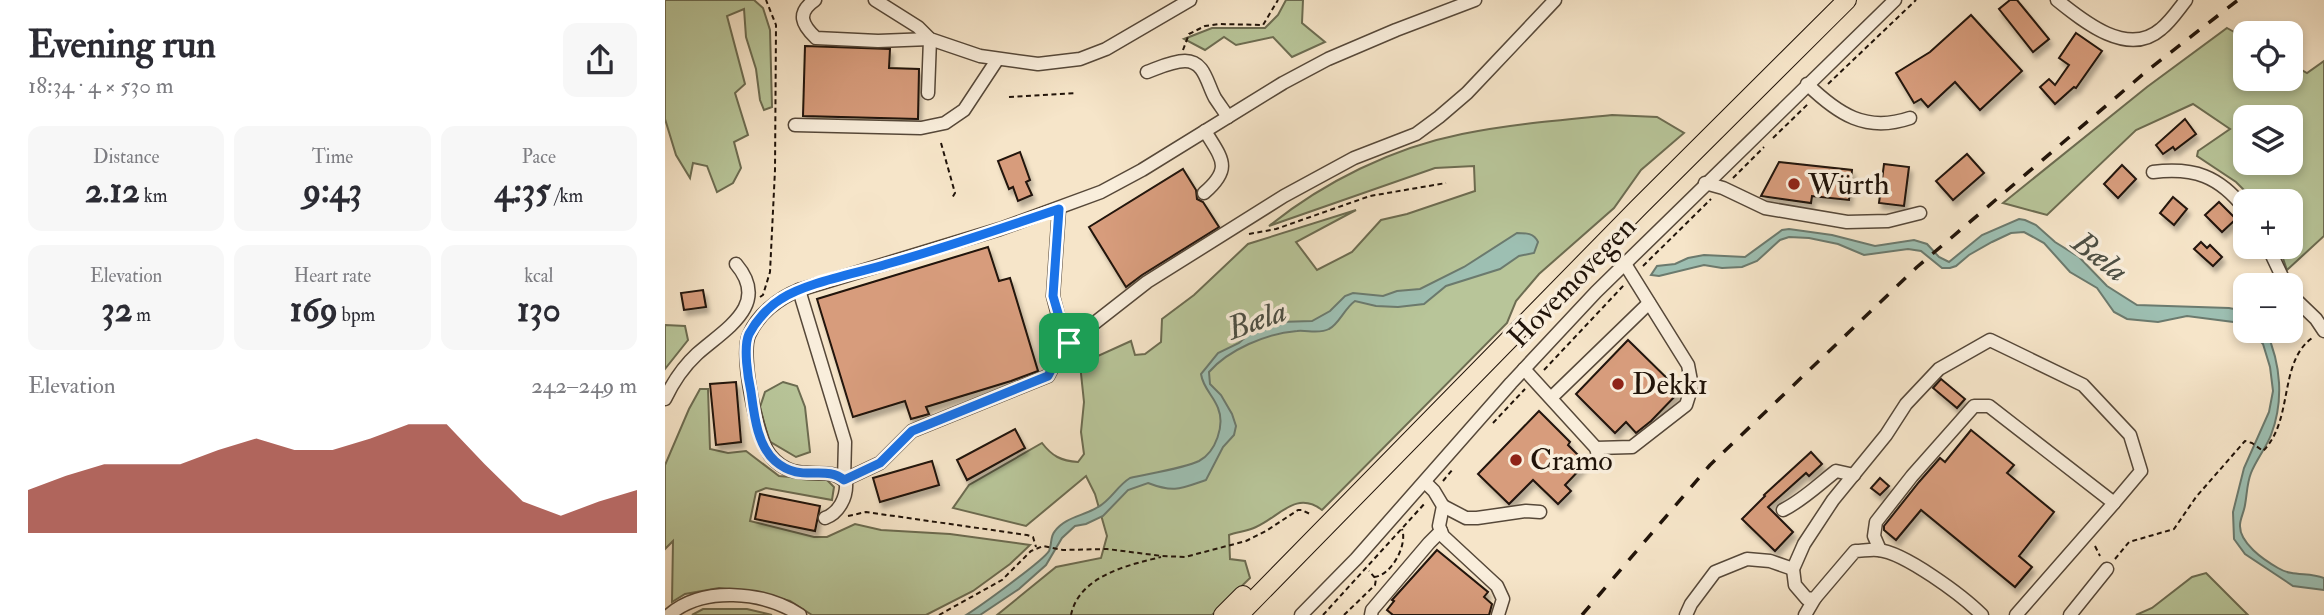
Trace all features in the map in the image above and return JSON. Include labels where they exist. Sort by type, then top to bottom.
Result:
[{"type":"highway","points":[[1239,615],[1668,178],[1847,0]]},
{"type":"highway","points":[[1251,615],[1417,443],[1437,413]]},
{"type":"highway","points":[[1223,615],[1285,552],[1326,526]]},
{"type":"street","points":[[815,0],[806,7],[803,21],[804,27],[816,38],[878,41],[930,39],[997,60],[1038,64],[1080,59],[1124,40],[1190,0]]},
{"type":"street","points":[[875,0],[918,27],[930,39],[928,93]]},
{"type":"street","points":[[844,480],[832,472],[811,475],[788,470],[769,454],[761,438],[751,393],[747,339],[755,324],[780,299],[799,290],[907,259],[1059,209],[1121,181],[1283,83],[1328,59],[1475,0]]},
{"type":"street","points":[[844,480],[880,463],[912,431],[1048,376],[1061,351],[1069,343],[1147,282],[1322,174],[1365,153],[1416,134],[1467,93],[1555,0]]},
{"type":"street","name":"Hovemovegen","points":[[1301,615],[1429,486],[1524,369],[1595,292],[1895,0]]},
{"type":"street","points":[[2057,0],[2108,34],[2127,38],[2148,36],[2161,29],[2186,0]]},
{"type":"street","points":[[795,125],[921,128],[945,123],[964,110],[997,60]]},
{"type":"street","points":[[1147,72],[1180,62],[1194,62],[1200,66],[1214,96],[1228,117]]},
{"type":"street","points":[[1807,84],[1848,117],[1890,124],[1910,118]]},
{"type":"street","points":[[1203,193],[1214,184],[1221,173],[1223,160],[1205,131]]},
{"type":"street","points":[[2153,172],[2175,169],[2190,171],[2211,178],[2233,196]]},
{"type":"street","points":[[1705,183],[1723,188],[1765,208],[1847,222],[1888,221],[1920,213]]},
{"type":"street","points":[[1059,209],[1053,296],[1069,343]]},
{"type":"street","points":[[665,399],[685,367],[726,331],[749,300],[747,278],[736,264]]},
{"type":"street","points":[[1596,448],[1632,447],[1686,405],[1692,386],[1688,365],[1625,264]]},
{"type":"street","points":[[799,290],[845,442],[846,493],[839,508],[825,519]]},
{"type":"street","points":[[1552,397],[1649,303]]},
{"type":"street","points":[[2303,307],[2324,331]]},
{"type":"street","points":[[1815,598],[1807,598],[1795,585],[1793,569],[1804,544],[1833,500],[1886,435],[1906,404],[1939,369],[1990,340],[2083,385],[2130,435],[2141,471],[2016,615]]},
{"type":"street","points":[[1524,369],[1596,448],[1600,462]]},
{"type":"street","points":[[1879,550],[1874,536],[1876,522],[1912,475],[1974,406],[1989,406],[2114,502]]},
{"type":"street","points":[[1783,510],[1802,500],[1836,471],[1854,475]]},
{"type":"street","points":[[1429,486],[1443,506],[1465,517],[1540,512]]},
{"type":"street","points":[[1443,506],[1439,526],[1443,536],[1497,586],[1503,598],[1498,615]]},
{"type":"street","points":[[1371,615],[1372,610],[1441,531]]},
{"type":"street","points":[[1805,615],[1815,598],[1855,551],[1879,550],[1943,581],[1982,615]]},
{"type":"street","points":[[1686,615],[1715,572],[1747,559],[1770,561],[1793,569]]},
{"type":"street","points":[[2070,615],[2107,569]]},
{"type":"street","points":[[669,615],[693,599],[717,595],[754,598],[786,607],[800,615]]},
{"type":"path","points":[[743,311],[763,295],[770,272],[775,170],[776,25],[767,0]]},
{"type":"path","points":[[1180,62],[1189,34],[1205,26],[1219,24],[1263,25],[1277,0]]},
{"type":"path","points":[[1495,422],[1633,276],[1916,0]]},
{"type":"path","points":[[1009,97],[1076,93]]},
{"type":"path","points":[[941,143],[955,193],[952,198]]},
{"type":"path","points":[[1223,236],[1265,232],[1370,197],[1446,183]]},
{"type":"path","points":[[767,285],[771,288]]},
{"type":"path","points":[[2088,533],[2107,569],[2129,542],[2174,529],[2196,498],[2245,441],[2263,451],[2273,441],[2285,404],[2294,361],[2306,343],[2324,331]]},
{"type":"path","points":[[1323,615],[1402,528],[1429,486],[1458,463]]},
{"type":"path","points":[[839,508],[849,517],[866,512],[1027,535],[1033,537],[1036,548]]},
{"type":"path","points":[[939,615],[1002,580],[1036,548],[1048,546],[1076,551],[1118,550],[1185,557],[1225,548],[1257,536],[1298,510],[1310,514]]},
{"type":"path","points":[[1374,577],[1381,576],[1389,569],[1401,550],[1405,541],[1402,528]]},
{"type":"path","points":[[1071,615],[1076,600],[1095,581],[1113,570],[1162,556]]},
{"type":"path","points":[[1344,615],[1375,585],[1374,577],[1369,571]]},
{"type":"green space","points":[[665,0],[754,0],[763,8],[770,30],[772,107],[764,110],[746,37],[744,9],[727,16],[745,84],[735,93],[748,135],[734,142],[741,168],[733,183],[717,192],[707,166],[693,163],[690,178],[676,155],[665,119]]},
{"type":"green space","points":[[1286,0],[1303,0],[1302,23],[1325,42],[1292,57],[1273,37],[1236,45],[1224,37],[1205,50],[1184,39],[1212,28],[1265,28],[1278,15]]},
{"type":"green space","points":[[2227,28],[2233,31],[2233,91],[2303,91],[2303,71],[2307,73],[2324,61],[2324,236],[2303,255],[2303,189],[2243,189],[2197,156],[2198,151],[2230,129],[2193,104],[2136,130],[2047,215],[2003,203],[2147,87]]},
{"type":"green space","points":[[1612,115],[1657,117],[1684,133],[1641,170],[1614,208],[1539,274],[1516,301],[1507,323],[1322,510],[1313,505],[1296,504],[1250,530],[1229,535],[1230,559],[1245,561],[1250,578],[1212,615],[997,615],[1056,567],[1101,558],[1107,536],[1095,494],[1086,476],[1026,526],[953,508],[969,485],[1042,443],[1057,457],[1078,462],[1084,454],[1081,432],[1084,402],[1080,364],[1131,341],[1135,355],[1145,354],[1161,342],[1162,319],[1194,295],[1248,244],[1356,210],[1296,242],[1317,270],[1352,252],[1381,220],[1475,191],[1474,166],[1435,168],[1269,226],[1313,195],[1360,169],[1410,148],[1462,134]]},
{"type":"green space","points":[[2283,259],[2299,259],[2287,270]]},
{"type":"green space","points":[[665,325],[685,326],[688,340],[665,369]]},
{"type":"green space","points":[[783,382],[797,386],[805,407],[810,452],[796,457],[769,441],[760,407],[765,392]]},
{"type":"green space","points":[[700,389],[708,389],[710,449],[728,453],[746,451],[779,476],[827,480],[834,487],[832,500],[766,488],[756,492],[750,521],[814,537],[827,537],[855,524],[881,530],[950,534],[1030,545],[1010,564],[973,591],[926,615],[812,615],[790,601],[759,593],[719,588],[685,594],[672,602],[673,541],[665,549],[665,465]]},
{"type":"green space","points":[[2206,573],[2248,615],[2136,615],[2152,608],[2192,577]]},
{"type":"green space","points":[[703,609],[747,609],[772,615],[692,615]]},
{"type":"shaded area","points":[[2019,219],[2025,220],[2079,257],[2107,286],[2137,305],[2229,308],[2233,309],[2233,322],[2187,316],[2158,322],[2127,319],[2114,312],[2097,288],[2070,272],[2044,243],[2024,232],[2011,233],[1992,242],[1950,268],[1942,268],[1921,251],[1908,249],[1864,255],[1838,244],[1789,237],[1780,240],[1757,261],[1742,267],[1704,265],[1659,276],[1651,275],[1657,266],[1675,264],[1688,258],[1704,255],[1745,257],[1782,230],[1789,229],[1832,235],[1875,246],[1914,240],[1927,244],[1939,257],[1949,262],[1982,235]]},
{"type":"shaded area","points":[[1517,233],[1529,234],[1536,239],[1538,242],[1534,253],[1519,256],[1500,269],[1446,286],[1424,304],[1398,307],[1355,301],[1329,329],[1318,332],[1285,332],[1237,350],[1209,372],[1210,384],[1221,395],[1236,426],[1234,435],[1223,447],[1206,480],[1177,489],[1148,483],[1128,490],[1103,516],[1075,526],[1062,538],[1046,565],[1019,589],[980,615],[966,615],[1044,556],[1049,551],[1053,533],[1059,526],[1103,504],[1130,478],[1185,466],[1205,457],[1220,430],[1220,415],[1201,374],[1218,353],[1239,343],[1255,329],[1279,322],[1312,321],[1353,293],[1383,296],[1397,291],[1420,289],[1464,267]]},
{"type":"shaded area","points":[[2271,343],[2278,369],[2278,409],[2271,435],[2250,477],[2240,523],[2241,532],[2253,550],[2278,568],[2289,573],[2324,578],[2324,590],[2293,586],[2245,554],[2234,539],[2233,512],[2244,468],[2269,412],[2273,391],[2263,344]]},
{"type":"building","points":[[2010,0],[2017,0],[2049,39],[2033,52],[1999,9]]},
{"type":"building","points":[[1971,15],[2022,71],[1980,110],[1955,82],[1928,107],[1921,99],[1914,103],[1896,73],[1930,52]]},
{"type":"building","points":[[2076,33],[2102,51],[2076,88],[2055,104],[2040,87],[2049,79],[2055,85],[2069,65],[2059,58]]},
{"type":"building","points":[[805,46],[890,49],[889,68],[919,69],[918,119],[803,116]]},
{"type":"building","points":[[2185,119],[2196,134],[2175,150],[2173,147],[2163,154],[2156,145]]},
{"type":"building","points":[[1020,152],[1030,180],[1026,182],[1032,195],[1018,201],[1013,187],[1009,189],[998,161]]},
{"type":"building","points":[[1967,154],[1984,173],[1953,200],[1936,181]]},
{"type":"building","points":[[1779,162],[1852,170],[1849,200],[1812,196],[1811,203],[1761,196]]},
{"type":"building","points":[[1884,164],[1909,167],[1904,206],[1879,203]]},
{"type":"building","points":[[2122,165],[2136,179],[2118,198],[2104,184]]},
{"type":"building","points":[[1183,169],[1196,190],[1197,199],[1203,202],[1219,227],[1126,287],[1089,227]]},
{"type":"building","points":[[2173,197],[2187,209],[2174,225],[2160,213]]},
{"type":"building","points":[[2219,202],[2233,216],[2233,222],[2222,232],[2205,215]]},
{"type":"building","points":[[2201,242],[2207,248],[2210,245],[2222,257],[2213,266],[2194,249]]},
{"type":"building","points":[[988,247],[999,281],[1010,278],[1038,371],[926,407],[929,414],[911,419],[905,401],[853,417],[817,299]]},
{"type":"building","points":[[703,290],[706,307],[684,310],[681,293]]},
{"type":"building","points":[[1628,340],[1680,391],[1636,433],[1626,422],[1615,433],[1576,394]]},
{"type":"building","points":[[1941,379],[1965,399],[1957,408],[1933,388]]},
{"type":"building","points":[[736,382],[741,442],[716,445],[710,384]]},
{"type":"building","points":[[1539,411],[1570,442],[1568,445],[1586,463],[1565,485],[1571,491],[1558,504],[1533,480],[1509,504],[1478,474]]},
{"type":"building","points":[[1015,429],[1025,448],[967,480],[957,460]]},
{"type":"building","points":[[1971,430],[2014,465],[2007,473],[2054,512],[2019,556],[2032,567],[2015,587],[1921,510],[1896,540],[1884,530],[1884,526],[1919,482],[1940,458],[1945,462]]},
{"type":"building","points":[[1811,452],[1822,464],[1809,476],[1806,473],[1768,507],[1793,532],[1775,551],[1742,519]]},
{"type":"building","points":[[932,461],[939,485],[880,502],[873,478]]},
{"type":"building","points":[[1880,478],[1889,486],[1880,495],[1871,488]]},
{"type":"building","points":[[760,494],[820,506],[815,531],[755,519]]},
{"type":"building","points":[[1437,550],[1488,592],[1484,597],[1492,604],[1489,615],[1393,615],[1387,610],[1394,601],[1392,600]]},
{"type":"railway","points":[[1582,615],[1710,465],[1917,267],[2148,70],[2238,0]]},
{"type":"place","name":"Würth","points":[[1794,184]]},
{"type":"place","name":"Dekk1","points":[[1618,384]]},
{"type":"place","name":"Cramo","points":[[1516,460]]},
{"type":"route","points":[[1059,209],[1053,296],[1069,343],[1061,351],[1048,376],[912,431],[880,463],[844,480],[832,472],[811,475],[788,470],[769,454],[761,438],[751,393],[747,339],[755,324],[780,299],[799,290],[907,259],[1059,209]]},
{"type":"water label","name":"Bæla","points":[[2100,257]]},
{"type":"water label","name":"Bæla","points":[[1257,320]]}]
